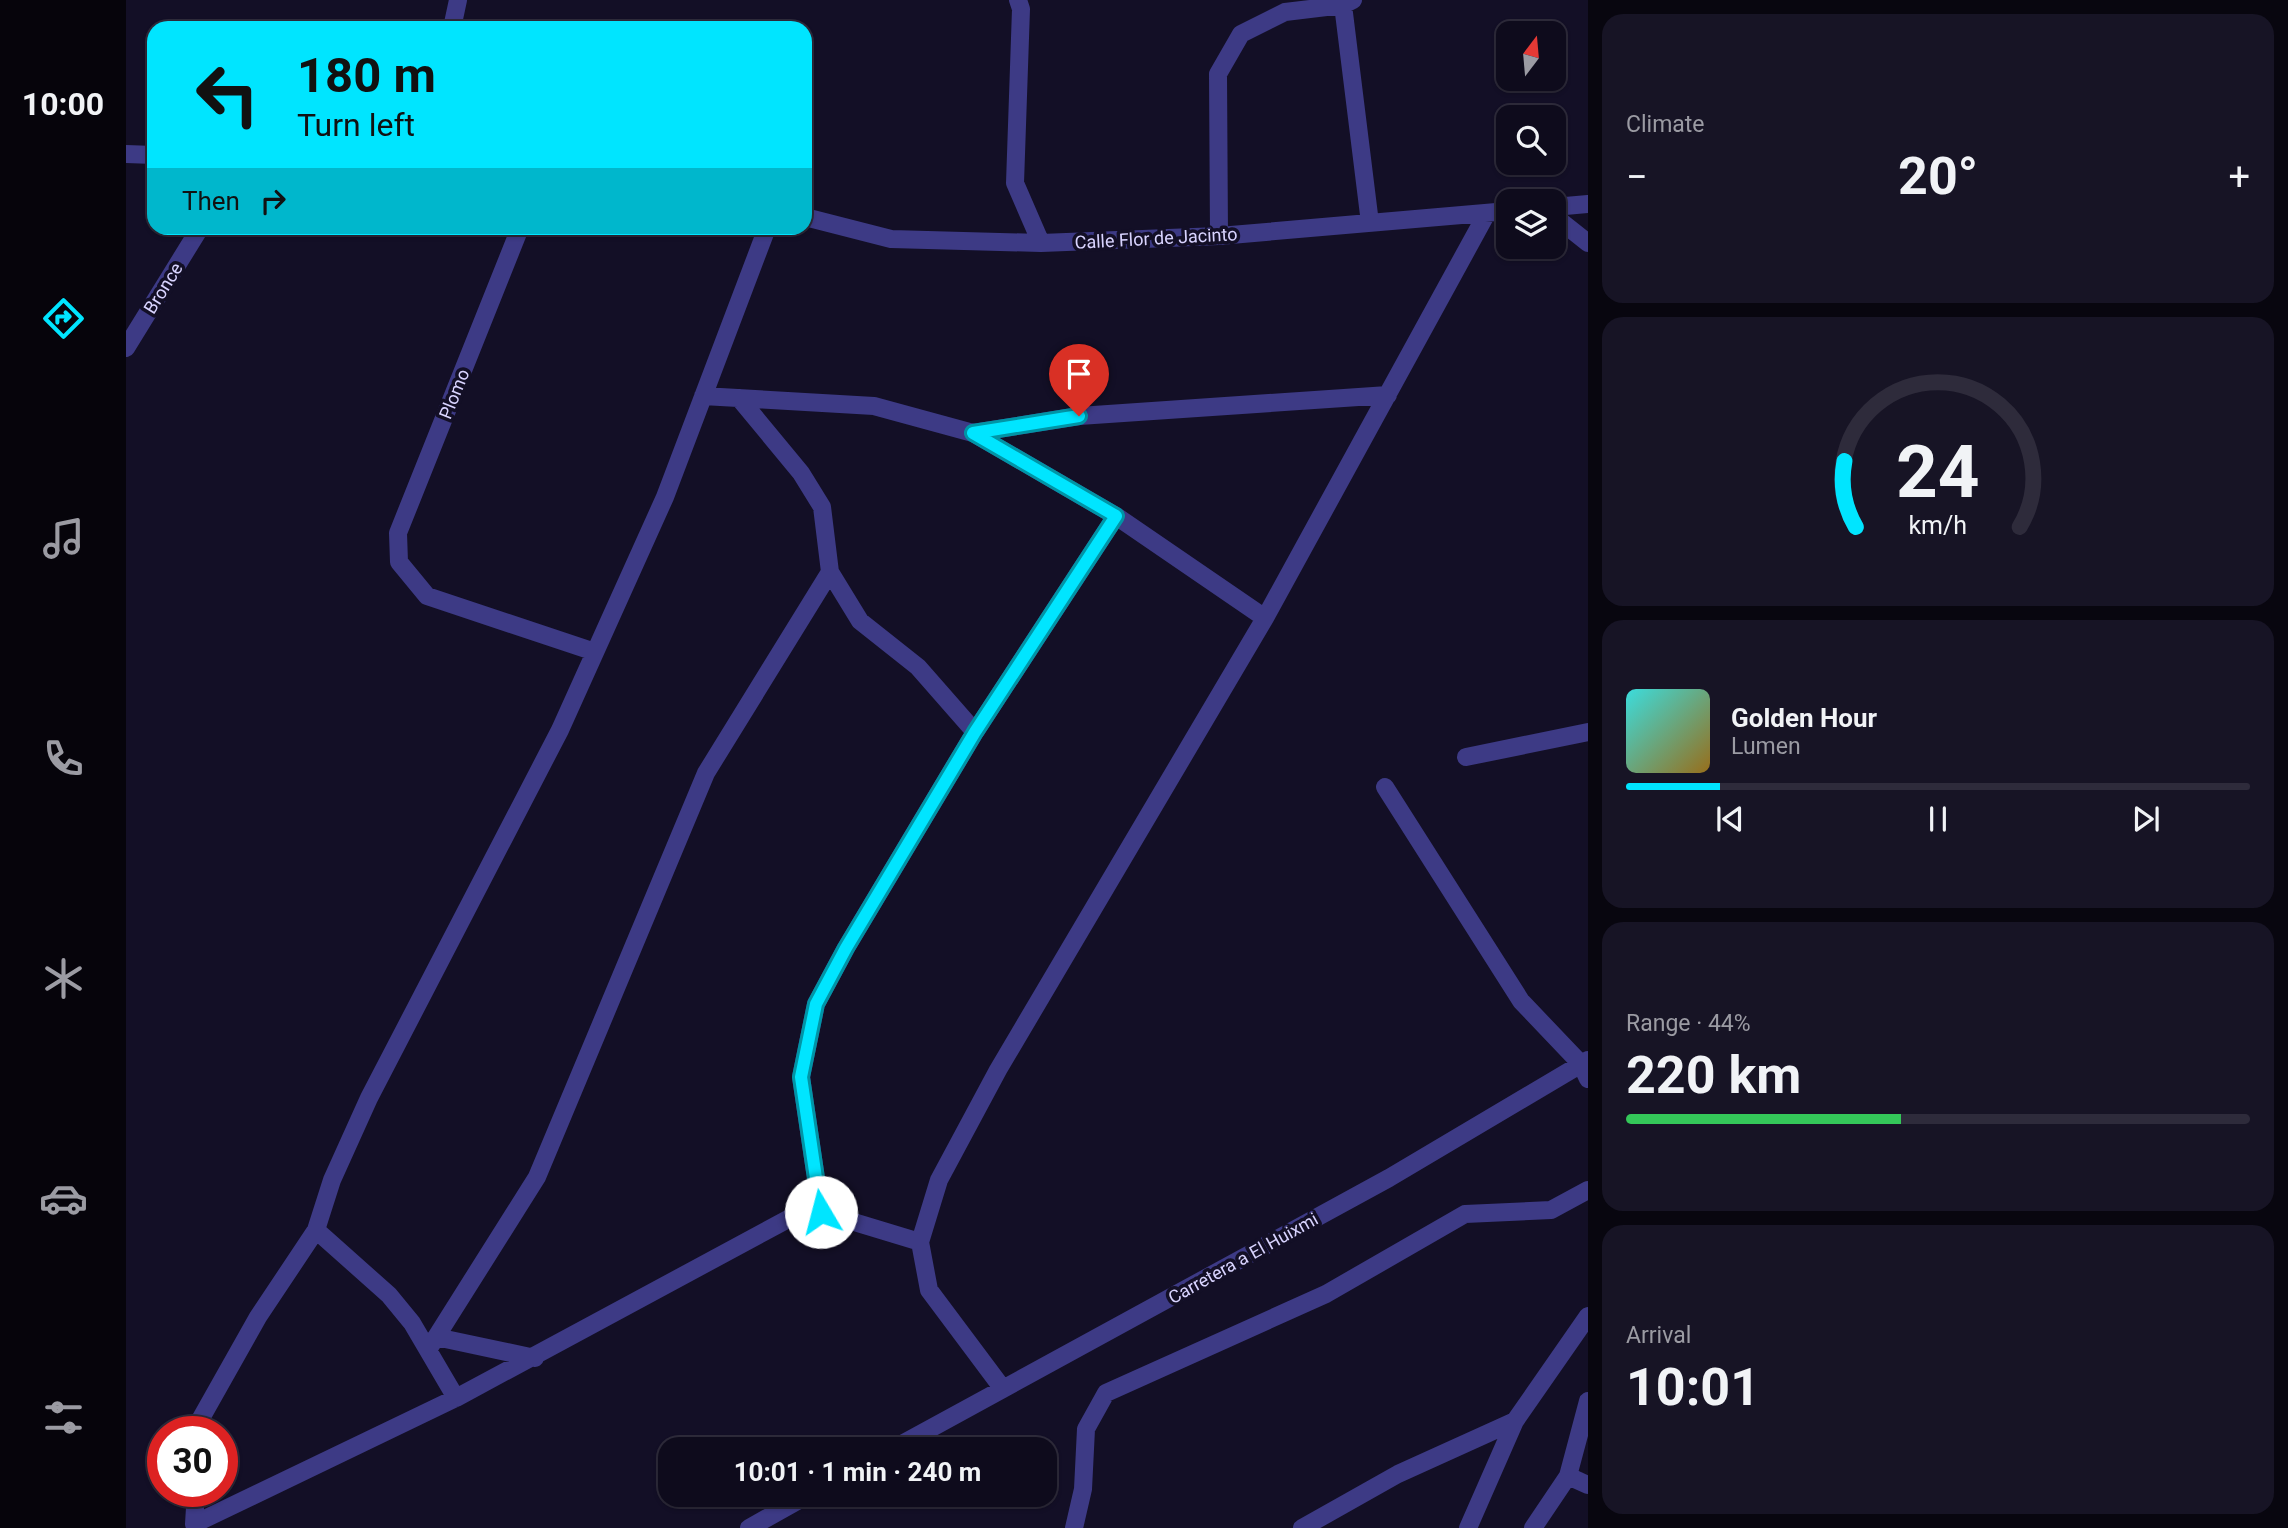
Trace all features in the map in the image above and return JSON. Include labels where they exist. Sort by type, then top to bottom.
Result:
[{"type":"street","points":[[454,21],[458,0]]},
{"type":"street","points":[[1017,0],[1021,9],[1015,183],[1041,243]]},
{"type":"street","points":[[1219,236],[1218,74],[1241,34],[1284,12],[1348,2],[1370,223]]},
{"type":"street","points":[[126,154],[147,155]]},
{"type":"street","points":[[1566,207],[1588,204]]},
{"type":"street","name":"Calle Flor de Jacinto","points":[[812,219],[891,239],[1041,243],[1219,236],[1496,212]]},
{"type":"street","points":[[1003,1389],[929,1290],[920,1242],[939,1180],[998,1070],[1265,618],[1487,213]]},
{"type":"street","points":[[1566,226],[1588,243]]},
{"type":"street","name":"Bronce","points":[[126,348],[196,235]]},
{"type":"street","name":"Plomo","points":[[517,235],[398,533],[399,562],[427,596],[595,652]]},
{"type":"street","points":[[202,1416],[258,1317],[316,1230],[332,1180],[369,1098],[553,742],[665,497],[763,235]]},
{"type":"street","points":[[973,433],[1079,416],[1388,395]]},
{"type":"street","points":[[703,396],[874,406],[973,433],[1116,516],[1265,618]]},
{"type":"street","points":[[739,398],[801,473],[822,507],[830,572],[860,621],[918,667],[975,732]]},
{"type":"street","points":[[821,1212],[801,1077],[816,1004],[846,948],[975,732],[1116,516]]},
{"type":"street","points":[[432,1343],[537,1177],[706,774],[830,572]]},
{"type":"street","points":[[1466,757],[1588,732]]},
{"type":"street","points":[[1385,787],[1521,1001],[1586,1067]]},
{"type":"street","name":"Carretera a El Huixmi","points":[[915,1437],[1586,1067]]},
{"type":"street","points":[[1074,1528],[1083,1489],[1086,1429],[1106,1393],[1326,1294],[1465,1214],[1551,1210],[1588,1190]]},
{"type":"street","points":[[196,1507],[195,1526],[456,1398],[790,1218],[821,1212],[920,1242]]},
{"type":"street","points":[[316,1230],[389,1295],[432,1343],[456,1398]]},
{"type":"street","points":[[1468,1528],[1515,1422],[1587,1325]]},
{"type":"street","points":[[432,1343],[535,1357]]},
{"type":"street","points":[[1533,1528],[1568,1476],[1588,1401]]},
{"type":"street","points":[[1302,1528],[1398,1474],[1515,1422]]},
{"type":"street","points":[[1568,1476],[1588,1485]]},
{"type":"street","points":[[749,1528],[787,1507]]},
{"type":"route","points":[[821,1212],[801,1077],[816,1004],[846,948],[975,732],[1116,516],[973,433],[1079,416]]}]
